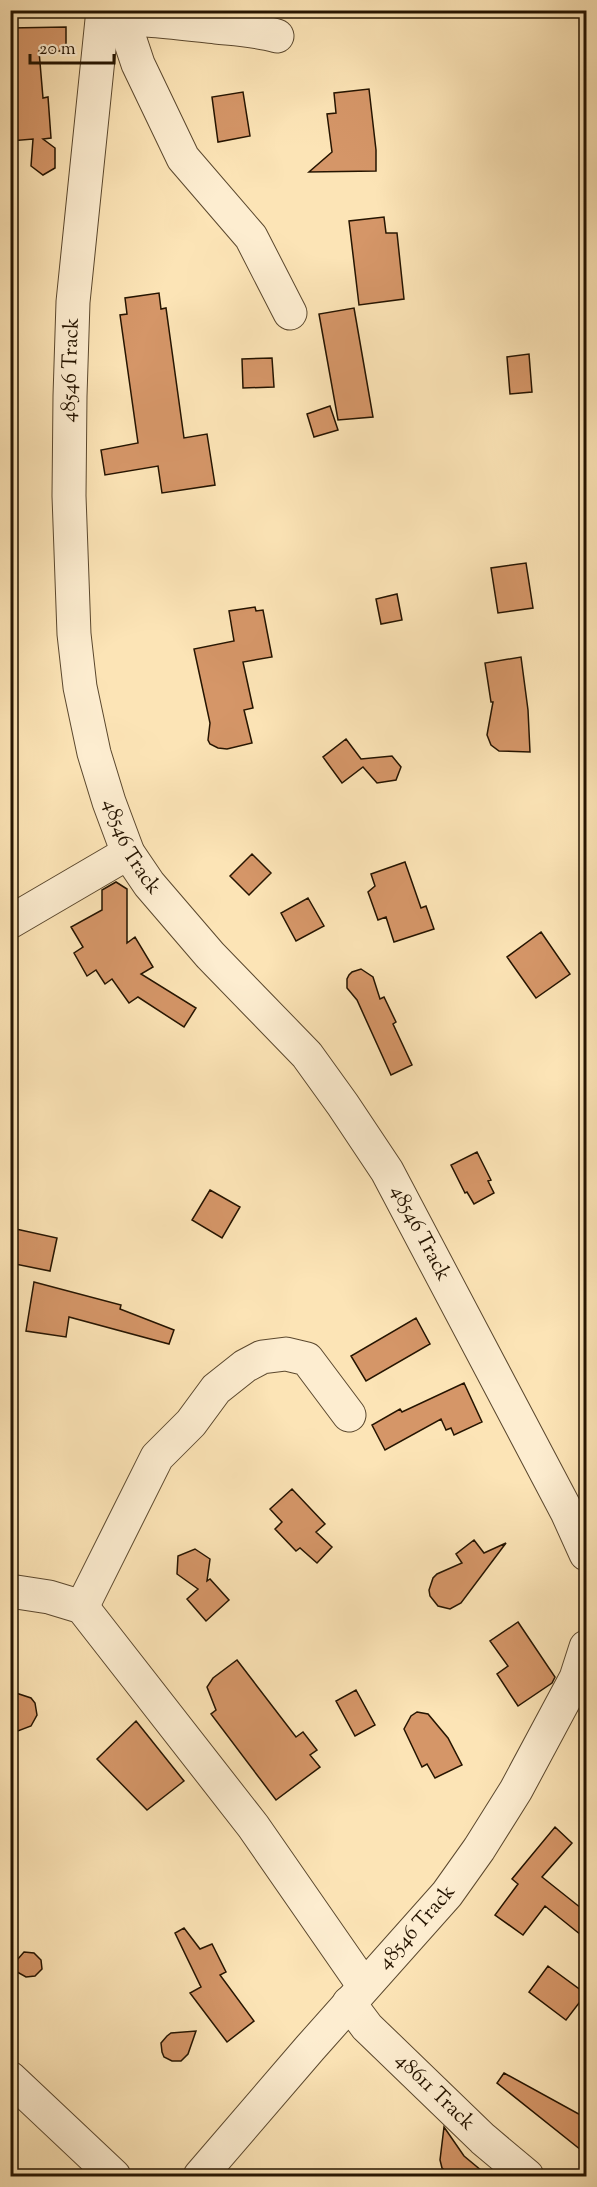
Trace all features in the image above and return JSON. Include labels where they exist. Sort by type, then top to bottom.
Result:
[{"type":"street","points":[[109,16],[265,32],[277,36]]},
{"type":"street","points":[[109,16],[138,64],[183,158],[251,237],[290,313]]},
{"type":"street","name":"48546 Track","points":[[109,16],[73,302],[70,407],[70,568],[74,634],[94,753],[117,827],[128,853],[149,884],[184,926],[307,1055],[387,1172],[556,1491],[586,1554]]},
{"type":"street","points":[[10,922],[128,853]]},
{"type":"street","points":[[10,1592],[49,1597],[82,1607],[157,1457],[191,1423],[216,1389],[245,1366],[262,1357],[276,1354],[307,1359],[349,1415]]},
{"type":"street","name":"48611 Track","points":[[82,1607],[253,1826],[356,1995],[367,2027],[483,2139],[527,2176]]},
{"type":"street","name":"48546 Track","points":[[200,2176],[356,1995],[447,1894],[516,1790],[576,1678],[586,1647]]},
{"type":"street","points":[[10,2078],[114,2176]]},
{"type":"building","points":[[66,27],[66,51],[39,51],[43,98],[48,97],[51,138],[43,139],[55,148],[55,168],[43,175],[31,166],[33,139],[10,141],[10,28]]},
{"type":"building","points":[[369,89],[376,171],[309,172],[332,152],[327,114],[336,113],[334,93]]},
{"type":"building","points":[[243,92],[250,136],[218,142],[212,97]]},
{"type":"building","points":[[384,217],[386,233],[397,233],[404,299],[359,305],[349,221]]},
{"type":"building","points":[[159,293],[161,309],[166,308],[184,438],[207,434],[215,485],[162,493],[158,466],[105,475],[101,450],[138,443],[120,315],[127,314],[125,298]]},
{"type":"building","points":[[354,308],[373,417],[338,420],[319,314]]},
{"type":"building","points":[[529,354],[532,392],[510,394],[507,357]]},
{"type":"building","points":[[272,358],[274,387],[243,388],[242,359]]},
{"type":"building","points":[[330,406],[338,430],[314,437],[307,414]]},
{"type":"building","points":[[526,563],[533,608],[498,613],[491,568]]},
{"type":"building","points":[[397,594],[402,620],[381,624],[376,599]]},
{"type":"building","points":[[255,607],[256,611],[263,610],[272,657],[243,662],[253,708],[244,710],[252,743],[227,749],[218,748],[210,744],[208,740],[210,723],[194,649],[234,641],[229,611]]},
{"type":"building","points":[[521,657],[528,710],[530,752],[499,751],[491,745],[487,735],[493,702],[491,702],[485,663]]},
{"type":"building","points":[[346,739],[361,759],[392,756],[401,767],[396,780],[377,783],[363,767],[342,783],[323,757]]},
{"type":"building","points":[[252,854],[271,873],[249,895],[230,876]]},
{"type":"building","points":[[405,862],[421,908],[426,906],[434,929],[394,942],[386,917],[378,920],[368,892],[375,886],[371,874]]},
{"type":"building","points":[[116,882],[127,889],[127,943],[135,937],[153,967],[141,974],[196,1008],[184,1027],[138,997],[129,1003],[112,979],[105,984],[96,970],[87,976],[74,953],[83,947],[71,927],[102,910],[102,890]]},
{"type":"building","points":[[308,898],[324,926],[296,941],[281,913]]},
{"type":"building","points":[[541,932],[570,974],[536,998],[507,957]]},
{"type":"building","points":[[361,969],[373,977],[380,999],[384,997],[396,1022],[393,1024],[412,1065],[391,1075],[357,1000],[347,988],[349,975]]},
{"type":"building","points":[[477,1152],[491,1180],[488,1181],[494,1193],[474,1204],[467,1192],[465,1193],[451,1165]]},
{"type":"building","points":[[210,1190],[240,1207],[222,1238],[192,1220]]},
{"type":"building","points":[[16,1229],[57,1238],[50,1271],[10,1263]]},
{"type":"building","points":[[34,1282],[121,1305],[120,1309],[174,1330],[169,1344],[69,1317],[66,1337],[26,1331]]},
{"type":"building","points":[[416,1318],[430,1344],[366,1381],[351,1356]]},
{"type":"building","points":[[464,1383],[482,1422],[454,1435],[451,1428],[446,1430],[441,1419],[385,1450],[372,1425],[400,1409],[402,1412]]},
{"type":"building","points":[[292,1489],[325,1524],[316,1532],[332,1547],[317,1563],[300,1548],[296,1551],[275,1529],[282,1522],[270,1509]]},
{"type":"building","points":[[474,1540],[484,1553],[506,1543],[461,1603],[450,1609],[438,1606],[430,1596],[429,1590],[433,1578],[462,1563],[456,1554]]},
{"type":"building","points":[[195,1549],[210,1559],[207,1581],[210,1579],[229,1600],[206,1621],[187,1599],[198,1589],[177,1574],[178,1556]]},
{"type":"building","points":[[518,1622],[555,1677],[552,1683],[518,1706],[497,1674],[508,1666],[490,1641]]},
{"type":"building","points":[[237,1660],[296,1737],[303,1732],[317,1750],[310,1755],[320,1767],[276,1800],[211,1714],[216,1710],[207,1687],[213,1678]]},
{"type":"building","points":[[356,1690],[375,1725],[355,1736],[336,1701]]},
{"type":"building","points":[[10,1691],[31,1698],[35,1703],[37,1715],[31,1726],[10,1734]]},
{"type":"building","points":[[417,1712],[428,1714],[448,1738],[462,1765],[435,1778],[427,1764],[422,1767],[404,1729],[411,1716]]},
{"type":"building","points":[[136,1721],[184,1781],[147,1810],[97,1759]]},
{"type":"building","points":[[555,1827],[572,1843],[542,1877],[586,1912],[586,1928],[581,1935],[545,1906],[523,1935],[495,1915],[518,1884],[512,1879]]},
{"type":"building","points":[[184,1928],[200,1949],[212,1944],[226,1972],[220,1975],[254,2021],[227,2042],[190,1993],[201,1987],[175,1933]]},
{"type":"building","points":[[24,1952],[34,1953],[41,1960],[42,1969],[35,1976],[26,1977],[10,1968]]},
{"type":"building","points":[[548,1966],[586,1994],[566,2020],[529,1992]]},
{"type":"building","points":[[196,2031],[188,2054],[181,2061],[172,2061],[164,2057],[161,2043],[167,2036],[171,2033]]},
{"type":"building","points":[[504,2073],[586,2118],[586,2154],[497,2083]]},
{"type":"building","points":[[444,2127],[464,2156],[488,2176],[451,2176],[442,2168],[440,2160]]}]
